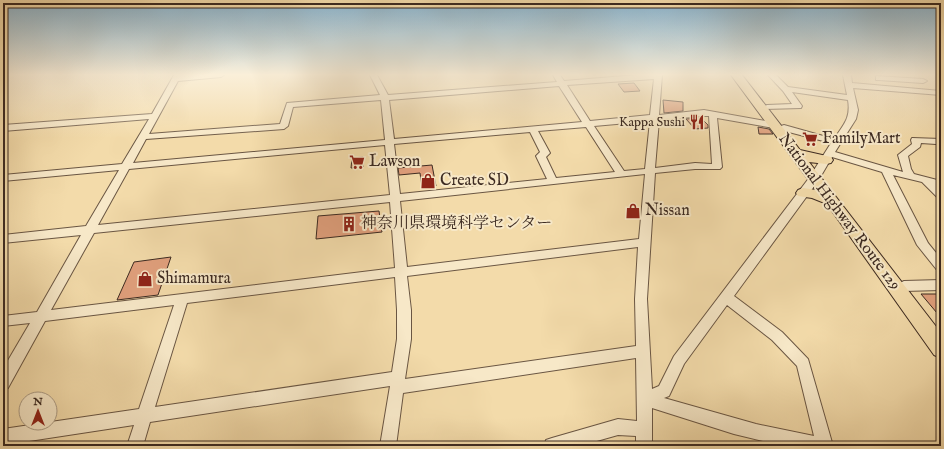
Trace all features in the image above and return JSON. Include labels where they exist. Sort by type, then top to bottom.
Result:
[{"type":"highway","name":"National Highway Route 129","points":[[753,96],[802,154],[811,158],[822,166],[832,201],[941,349]]},
{"type":"highway","name":"National Highway Route 129","points":[[758,96],[767,107],[779,127],[822,166],[904,286],[941,334]]},
{"type":"highway","points":[[803,193],[814,194],[832,201]]},
{"type":"street","points":[[3,383],[166,96]]},
{"type":"street","points":[[142,137],[284,126],[290,105],[397,96]]},
{"type":"street","points":[[570,96],[621,174]]},
{"type":"street","points":[[644,446],[645,399],[641,299],[644,242],[656,96]]},
{"type":"street","points":[[767,107],[798,106],[791,96]]},
{"type":"street","points":[[645,399],[664,392],[679,360],[803,193],[852,119],[854,110],[852,98],[837,96]]},
{"type":"street","points":[[384,97],[390,142],[404,310],[404,339],[388,446]]},
{"type":"street","points":[[3,178],[654,119],[704,113],[779,127],[837,142]]},
{"type":"street","points":[[3,239],[695,166],[716,168],[713,115]]},
{"type":"street","points":[[3,128],[155,116]]},
{"type":"street","points":[[534,129],[545,152],[541,156],[553,181]]},
{"type":"street","points":[[911,177],[906,169],[903,155],[917,145],[915,140],[940,141],[941,144]]},
{"type":"street","points":[[822,166],[886,171],[941,184]]},
{"type":"street","points":[[886,171],[923,245],[941,267]]},
{"type":"street","points":[[925,180],[941,195]]},
{"type":"street","points":[[3,321],[644,242]]},
{"type":"street","points":[[904,286],[941,285]]},
{"type":"street","points":[[645,399],[750,431],[792,441],[825,446],[803,363],[777,336],[726,297]]},
{"type":"street","points":[[136,446],[182,299]]},
{"type":"street","points":[[3,437],[145,416],[642,351]]},
{"type":"street","points":[[552,446],[618,427],[644,429]]},
{"type":"building","points":[[663,100],[683,102],[683,111],[664,113]]},
{"type":"building","name":"Kappa Sushi","points":[[701,118],[708,125],[708,128],[695,129],[686,119]]},
{"type":"building","points":[[758,127],[769,129],[773,134],[759,134]]},
{"type":"building","name":"Lawson","points":[[363,157],[363,167],[351,168],[352,158]]},
{"type":"building","name":"Create SD","points":[[432,165],[436,186],[422,188],[420,173],[399,175],[398,168]]},
{"type":"building","name":"Nissan","points":[[629,207],[639,209],[638,216],[628,213]]},
{"type":"building","name":"神奈川県環境科学センター","points":[[379,211],[382,232],[316,239],[318,216]]},
{"type":"building","name":"Shimamura","points":[[171,257],[158,295],[117,300],[134,262]]},
{"type":"building","points":[[921,294],[941,294],[941,313],[937,313]]},
{"type":"place","name":"Kappa Sushi","points":[[697,122]]},
{"type":"place","name":"FamilyMart","points":[[810,139]]},
{"type":"place","name":"Lawson","points":[[357,162]]},
{"type":"place","name":"Create SD","points":[[428,181]]},
{"type":"place","name":"Nissan","points":[[633,211]]},
{"type":"place","name":"神奈川県環境科学センター","points":[[349,224]]},
{"type":"place","name":"Shimamura","points":[[145,279]]}]
